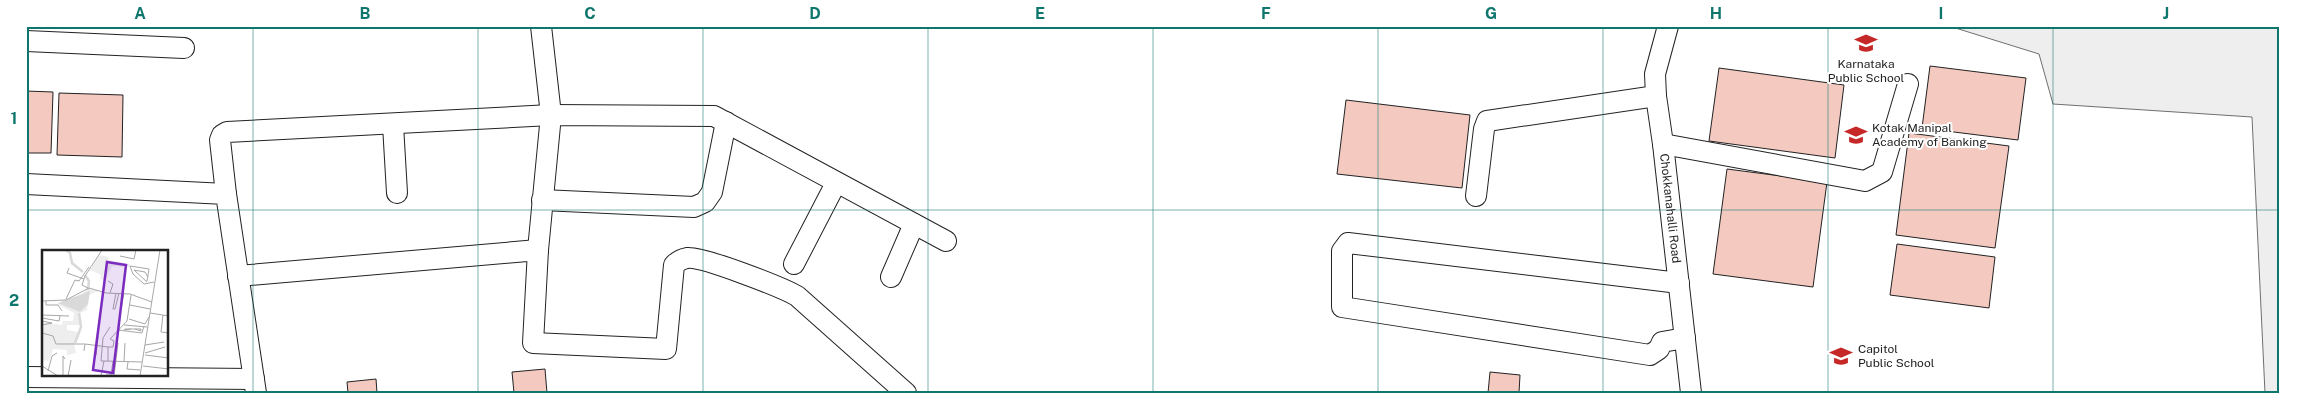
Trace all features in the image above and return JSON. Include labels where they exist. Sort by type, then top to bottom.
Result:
[{"type":"street","points":[[541,26],[551,115],[538,250],[533,343],[666,349],[674,265],[680,260],[696,259],[781,287],[797,296],[906,393]]},
{"type":"street","name":"Chokkanahalli Road","points":[[1668,26],[1655,74],[1656,96],[1691,393]]},
{"type":"street","points":[[31,36],[184,48]]},
{"type":"street","points":[[1663,144],[1865,180],[1882,172],[1908,84]]},
{"type":"street","points":[[1476,196],[1484,129],[1487,121],[1656,96]]},
{"type":"street","points":[[26,377],[102,377],[255,386],[226,194],[220,140],[222,135],[227,132],[393,125],[551,115],[714,116],[946,241]]},
{"type":"street","points":[[542,200],[694,208],[705,202],[712,192],[726,122]]},
{"type":"street","points":[[393,125],[398,193]]},
{"type":"street","points":[[794,264],[836,183]]},
{"type":"street","points":[[26,184],[226,194]]},
{"type":"street","points":[[891,277],[914,224]]},
{"type":"street","points":[[1679,283],[1348,244],[1342,251],[1342,307],[1650,355],[1659,349],[1662,342],[1685,338]]},
{"type":"street","points":[[238,276],[538,250]]},
{"type":"shaded area","points":[[1949,26],[2280,26],[2280,393],[2265,393],[2252,117],[2053,104],[2039,54]]},
{"type":"building","points":[[1930,66],[2026,78],[2018,140],[1922,128]]},
{"type":"building","points":[[1719,68],[1844,85],[1835,158],[1709,141]]},
{"type":"building","points":[[26,91],[53,92],[51,153],[26,153]]},
{"type":"building","points":[[59,93],[123,95],[122,157],[57,155]]},
{"type":"building","points":[[1346,100],[1470,115],[1462,188],[1337,174]]},
{"type":"building","points":[[1909,133],[2009,146],[1995,248],[1896,235]]},
{"type":"building","points":[[1727,169],[1827,182],[1813,287],[1713,274]]},
{"type":"building","points":[[1897,244],[1995,257],[1989,308],[1890,295]]},
{"type":"building","points":[[545,369],[547,393],[514,393],[512,372]]},
{"type":"building","points":[[1490,372],[1520,375],[1519,393],[1488,393]]},
{"type":"building","points":[[376,379],[377,393],[348,393],[347,382]]},
{"type":"place","name":"Karnataka Public School","points":[[1866,43]]},
{"type":"place","name":"Kotak Manipal Academy of Banking","points":[[1856,135]]},
{"type":"place","name":"Capitol Public School","points":[[1841,356]]}]
